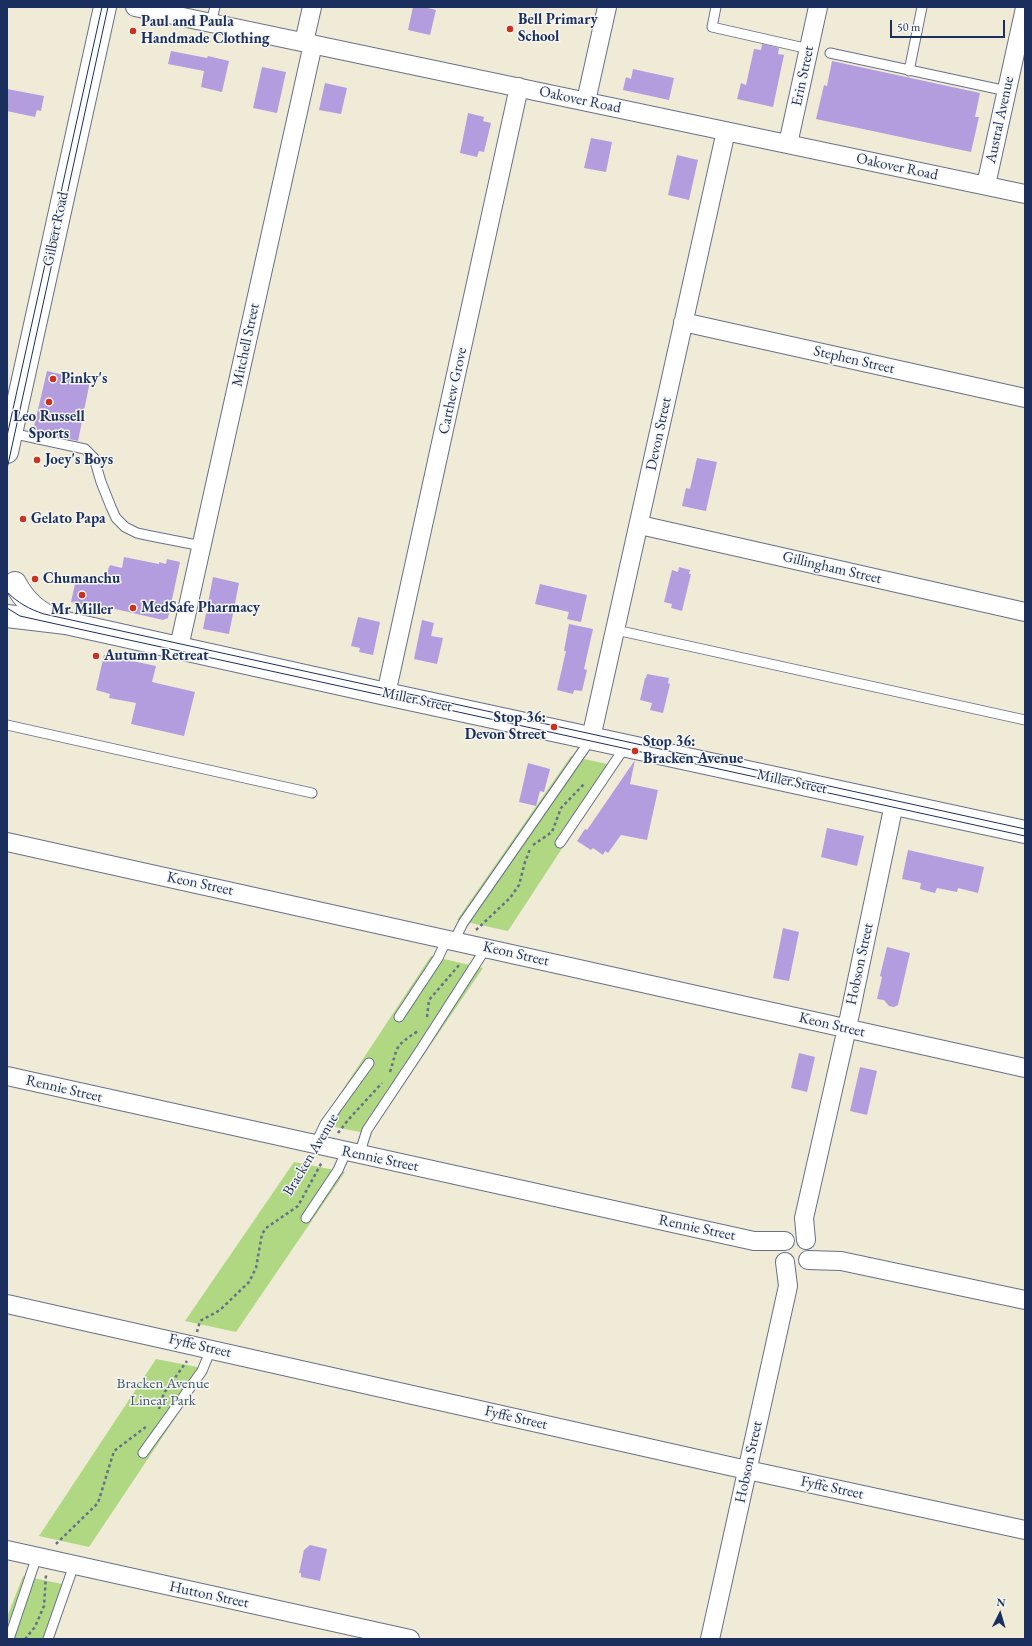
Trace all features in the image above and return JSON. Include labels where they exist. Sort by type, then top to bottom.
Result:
[{"type":"street","name":"Gilbert Road","points":[[9,442],[13,395],[105,7]]},
{"type":"street","name":"Oakover Road","points":[[136,7],[213,15],[308,43],[1025,194]]},
{"type":"street","name":"Mitchell Street","points":[[179,647],[202,546],[308,43],[312,7]]},
{"type":"street","points":[[586,101],[607,7]]},
{"type":"street","name":"Erin Street","points":[[788,144],[818,7]]},
{"type":"street","name":"Austral Avenue","points":[[986,186],[1025,8]]},
{"type":"street","name":"Carthew Grove","points":[[386,694],[519,87]]},
{"type":"street","name":"Devon Street","points":[[591,738],[640,525],[683,322],[726,131]]},
{"type":"street","name":"Stephen Street","points":[[683,322],[1025,398]]},
{"type":"street","name":"Gillingham Street","points":[[640,525],[1025,612]]},
{"type":"street","points":[[7,611],[12,607],[17,591],[11,576]]},
{"type":"street","name":"Miller Street","points":[[11,576],[20,593],[30,604],[44,614],[66,623]]},
{"type":"street","name":"Miller Street","points":[[7,616],[66,623],[386,694],[1025,832]]},
{"type":"street","name":"Hobson Street","points":[[710,1639],[847,1028],[894,804]]},
{"type":"street","name":"Keon Street","points":[[7,842],[1025,1068]]},
{"type":"street","name":"Rennie Street","points":[[7,1076],[841,1261],[1025,1300]]},
{"type":"street","name":"Fyffe Street","points":[[7,1304],[748,1470],[1025,1530]]},
{"type":"street","name":"Hutton Street","points":[[7,1550],[410,1639]]},
{"type":"lane","points":[[716,7],[712,27],[809,49]]},
{"type":"lane","points":[[909,71],[922,7]]},
{"type":"lane","points":[[830,53],[1007,91]]},
{"type":"lane","points":[[9,442],[85,449],[94,458],[101,482],[116,518],[125,527],[151,536],[202,546]]},
{"type":"lane","points":[[616,630],[1025,720]]},
{"type":"lane","points":[[7,725],[312,793]]},
{"type":"lane","points":[[400,1018],[439,956],[464,943],[463,922],[591,738]]},
{"type":"lane","points":[[560,843],[626,746]]},
{"type":"lane","name":"Bracken Avenue","points":[[337,1150],[367,1130],[421,1049],[464,943]]},
{"type":"lane","name":"Bracken Avenue","points":[[306,1218],[338,1170],[337,1150],[325,1124],[369,1063]]},
{"type":"lane","points":[[143,1453],[202,1371],[212,1349]]},
{"type":"lane","points":[[9,1639],[43,1558]]},
{"type":"lane","points":[[48,1639],[74,1565]]},
{"type":"path","points":[[426,1019],[429,1000],[454,969],[467,958],[464,943],[477,928],[510,898],[519,885],[524,862],[532,846],[552,832],[561,808],[585,782]]},
{"type":"path","points":[[388,1076],[397,1047],[400,1043],[421,1028]]},
{"type":"path","name":"Bracken Avenue","points":[[157,1413],[164,1392],[189,1359],[200,1321],[220,1310],[248,1282],[256,1268],[262,1234],[266,1228],[298,1206],[317,1169],[337,1150],[348,1120],[386,1079]]},
{"type":"path","points":[[25,1639],[35,1626],[44,1606],[45,1581],[43,1558],[60,1539],[98,1503],[114,1451],[149,1424]]},
{"type":"green space","points":[[571,756],[616,766],[508,931],[457,920]]},
{"type":"green space","points":[[431,956],[483,968],[370,1134],[320,1124]]},
{"type":"green space","points":[[294,1162],[345,1172],[236,1332],[185,1321]]},
{"type":"green space","name":"Bracken Avenue Linear Park","points":[[156,1359],[208,1369],[89,1547],[39,1536]]},
{"type":"green space","points":[[23,1576],[72,1586],[54,1639],[7,1639],[7,1617]]},
{"type":"building","points":[[413,7],[424,7],[436,10],[430,35],[408,30]]},
{"type":"building","points":[[762,44],[779,48],[778,54],[784,55],[773,107],[737,99],[741,83],[746,85],[754,49],[761,50]]},
{"type":"building","points":[[171,51],[207,58],[208,56],[229,61],[222,92],[201,87],[204,71],[168,64]]},
{"type":"building","points":[[832,61],[980,93],[975,117],[979,117],[971,152],[816,119],[824,85],[827,86]]},
{"type":"building","points":[[262,67],[286,72],[277,113],[253,108]]},
{"type":"building","points":[[633,69],[674,78],[669,100],[623,90],[626,77],[631,79]]},
{"type":"building","points":[[325,83],[347,88],[341,114],[319,110]]},
{"type":"building","points":[[7,89],[44,96],[41,111],[37,110],[35,117],[7,111]]},
{"type":"building","points":[[468,113],[484,117],[483,121],[491,123],[484,152],[479,151],[477,157],[460,153]]},
{"type":"building","points":[[591,138],[612,142],[606,172],[584,168]]},
{"type":"building","points":[[677,155],[698,160],[689,200],[668,195]]},
{"type":"building","points":[[47,371],[90,381],[78,441],[33,431]]},
{"type":"building","points":[[697,458],[717,462],[706,511],[682,506],[686,488],[690,489]]},
{"type":"building","points":[[124,557],[159,564],[159,562],[166,564],[167,559],[180,562],[168,618],[163,620],[89,603],[87,606],[71,602],[76,579],[102,584],[110,565],[122,568]]},
{"type":"building","points":[[679,567],[690,570],[689,574],[691,574],[682,611],[671,608],[672,604],[664,602],[672,570],[678,572]]},
{"type":"building","points":[[213,577],[239,583],[229,634],[203,629]]},
{"type":"building","points":[[540,584],[587,595],[581,622],[567,619],[569,612],[535,604]]},
{"type":"building","points":[[358,617],[380,622],[373,655],[359,652],[360,648],[351,646]]},
{"type":"building","points":[[422,620],[434,623],[431,636],[443,638],[437,664],[414,659]]},
{"type":"building","points":[[569,624],[593,629],[584,669],[587,670],[582,691],[574,690],[573,694],[557,690],[566,651],[564,651]]},
{"type":"building","points":[[104,655],[156,666],[152,682],[195,692],[184,736],[131,724],[136,703],[109,698],[110,694],[96,690]]},
{"type":"building","points":[[647,674],[669,678],[668,683],[670,684],[663,713],[650,710],[652,703],[640,700]]},
{"type":"building","points":[[635,760],[630,784],[658,790],[647,840],[621,835],[608,853],[605,851],[603,855],[593,848],[591,850],[577,841],[585,829],[587,830]]},
{"type":"building","points":[[528,763],[550,769],[544,792],[540,791],[536,806],[519,802]]},
{"type":"building","points":[[827,828],[864,836],[857,866],[821,857]]},
{"type":"building","points":[[908,850],[984,867],[978,893],[958,888],[957,892],[937,888],[935,893],[920,889],[921,883],[902,879]]},
{"type":"building","points":[[783,928],[799,932],[789,981],[773,978]]},
{"type":"building","points":[[887,947],[910,953],[898,1005],[894,1007],[889,1006],[884,1000],[877,999],[882,977],[880,976]]},
{"type":"building","points":[[799,1053],[815,1057],[807,1092],[791,1088]]},
{"type":"building","points":[[860,1067],[877,1071],[867,1115],[850,1111]]},
{"type":"building","points":[[310,1545],[327,1549],[320,1581],[301,1577],[301,1573],[299,1573],[304,1550]]},
{"type":"tram line","points":[[7,436],[102,7]]},
{"type":"tram line","points":[[7,469],[108,7]]},
{"type":"tram line","points":[[7,592],[24,605],[44,614],[1025,829]]},
{"type":"tram line","points":[[7,608],[20,616],[1025,836]]},
{"type":"place","name":"Bell Primary School","points":[[510,29]]},
{"type":"place","name":"Paul and Paula Handmade Clothing","points":[[133,31]]},
{"type":"place","name":"Pinky's","points":[[53,379]]},
{"type":"place","name":"Leo Russell Sports","points":[[49,402]]},
{"type":"place","name":"Joey's Boys","points":[[37,460]]},
{"type":"place","name":"Gelato Papa","points":[[23,519]]},
{"type":"place","name":"Chumanchu","points":[[35,579]]},
{"type":"place","name":"Mr Miller","points":[[82,595]]},
{"type":"place","name":"MedSafe Pharmacy","points":[[133,608]]},
{"type":"place","name":"Autumn Retreat","points":[[96,656]]},
{"type":"place","name":"Stop 36: Devon Street","points":[[554,727]]},
{"type":"place","name":"Stop 36: Bracken Avenue","points":[[635,751]]}]
